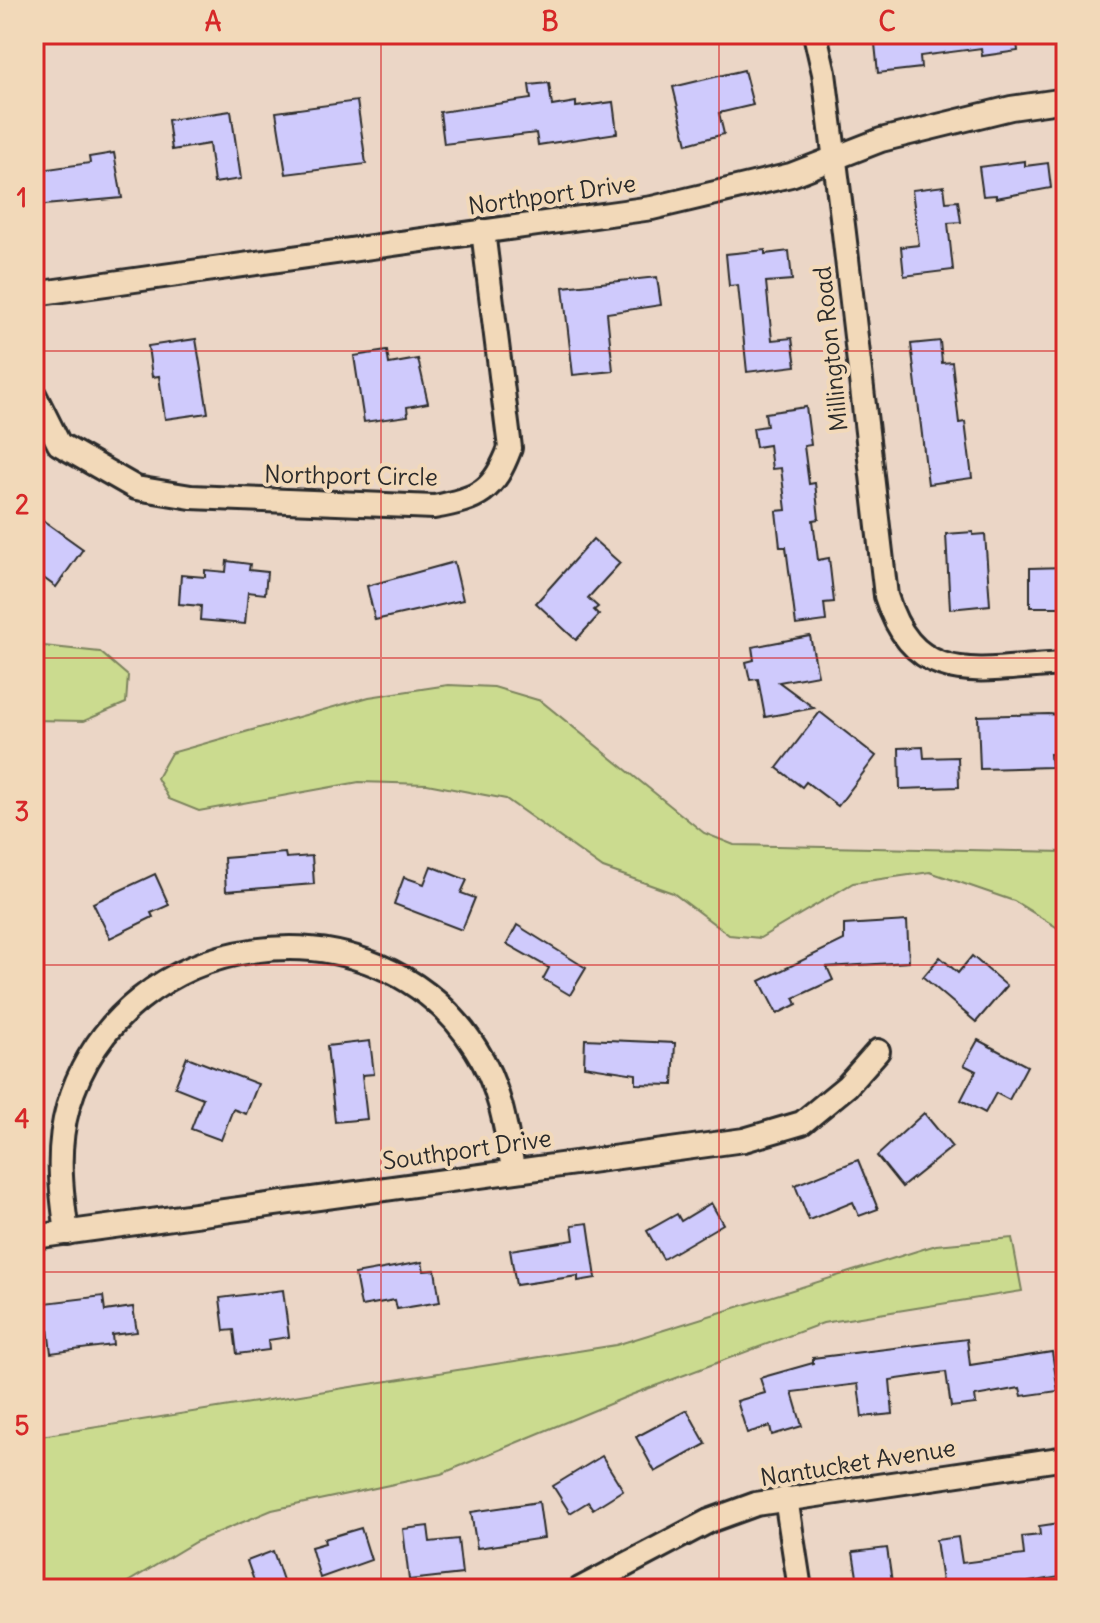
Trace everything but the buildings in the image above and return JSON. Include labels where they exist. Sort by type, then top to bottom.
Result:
[{"type":"street","name":"Millington Road","points":[[815,34],[824,73],[886,596],[895,626],[915,651],[938,665],[965,668],[1066,664]]},
{"type":"street","name":"Northport Drive","points":[[34,294],[652,208],[791,175],[881,140],[1011,108],[1066,100]]},
{"type":"street","name":"Northport Circle","points":[[34,394],[59,444],[136,488],[191,497],[434,507],[471,501],[499,477],[510,448],[483,231]]},
{"type":"street","points":[[67,1233],[58,1169],[68,1106],[96,1048],[138,999],[192,965],[254,947],[318,947],[380,965],[434,1000],[476,1048],[503,1106],[513,1169]]},
{"type":"street","name":"Southport Drive","points":[[34,1237],[513,1169],[744,1140],[802,1123],[847,1086],[878,1051]]},
{"type":"street","name":"Nantucket Avenue","points":[[580,1589],[709,1521],[786,1498],[1066,1458]]},
{"type":"street","points":[[786,1498],[800,1589]]},
{"type":"green space","points":[[34,645],[100,652],[128,676],[126,703],[84,721],[34,720]]},
{"type":"green space","points":[[448,685],[494,687],[541,701],[704,833],[734,845],[1066,852],[1066,939],[1061,930],[1014,901],[930,872],[853,883],[760,938],[729,935],[673,893],[603,868],[506,799],[427,784],[359,782],[199,811],[169,799],[157,778],[171,753],[369,697]]},
{"type":"green space","points":[[1012,1238],[1022,1291],[823,1323],[631,1395],[441,1474],[272,1510],[195,1542],[116,1589],[34,1589],[34,1437],[616,1345],[936,1245]]}]
